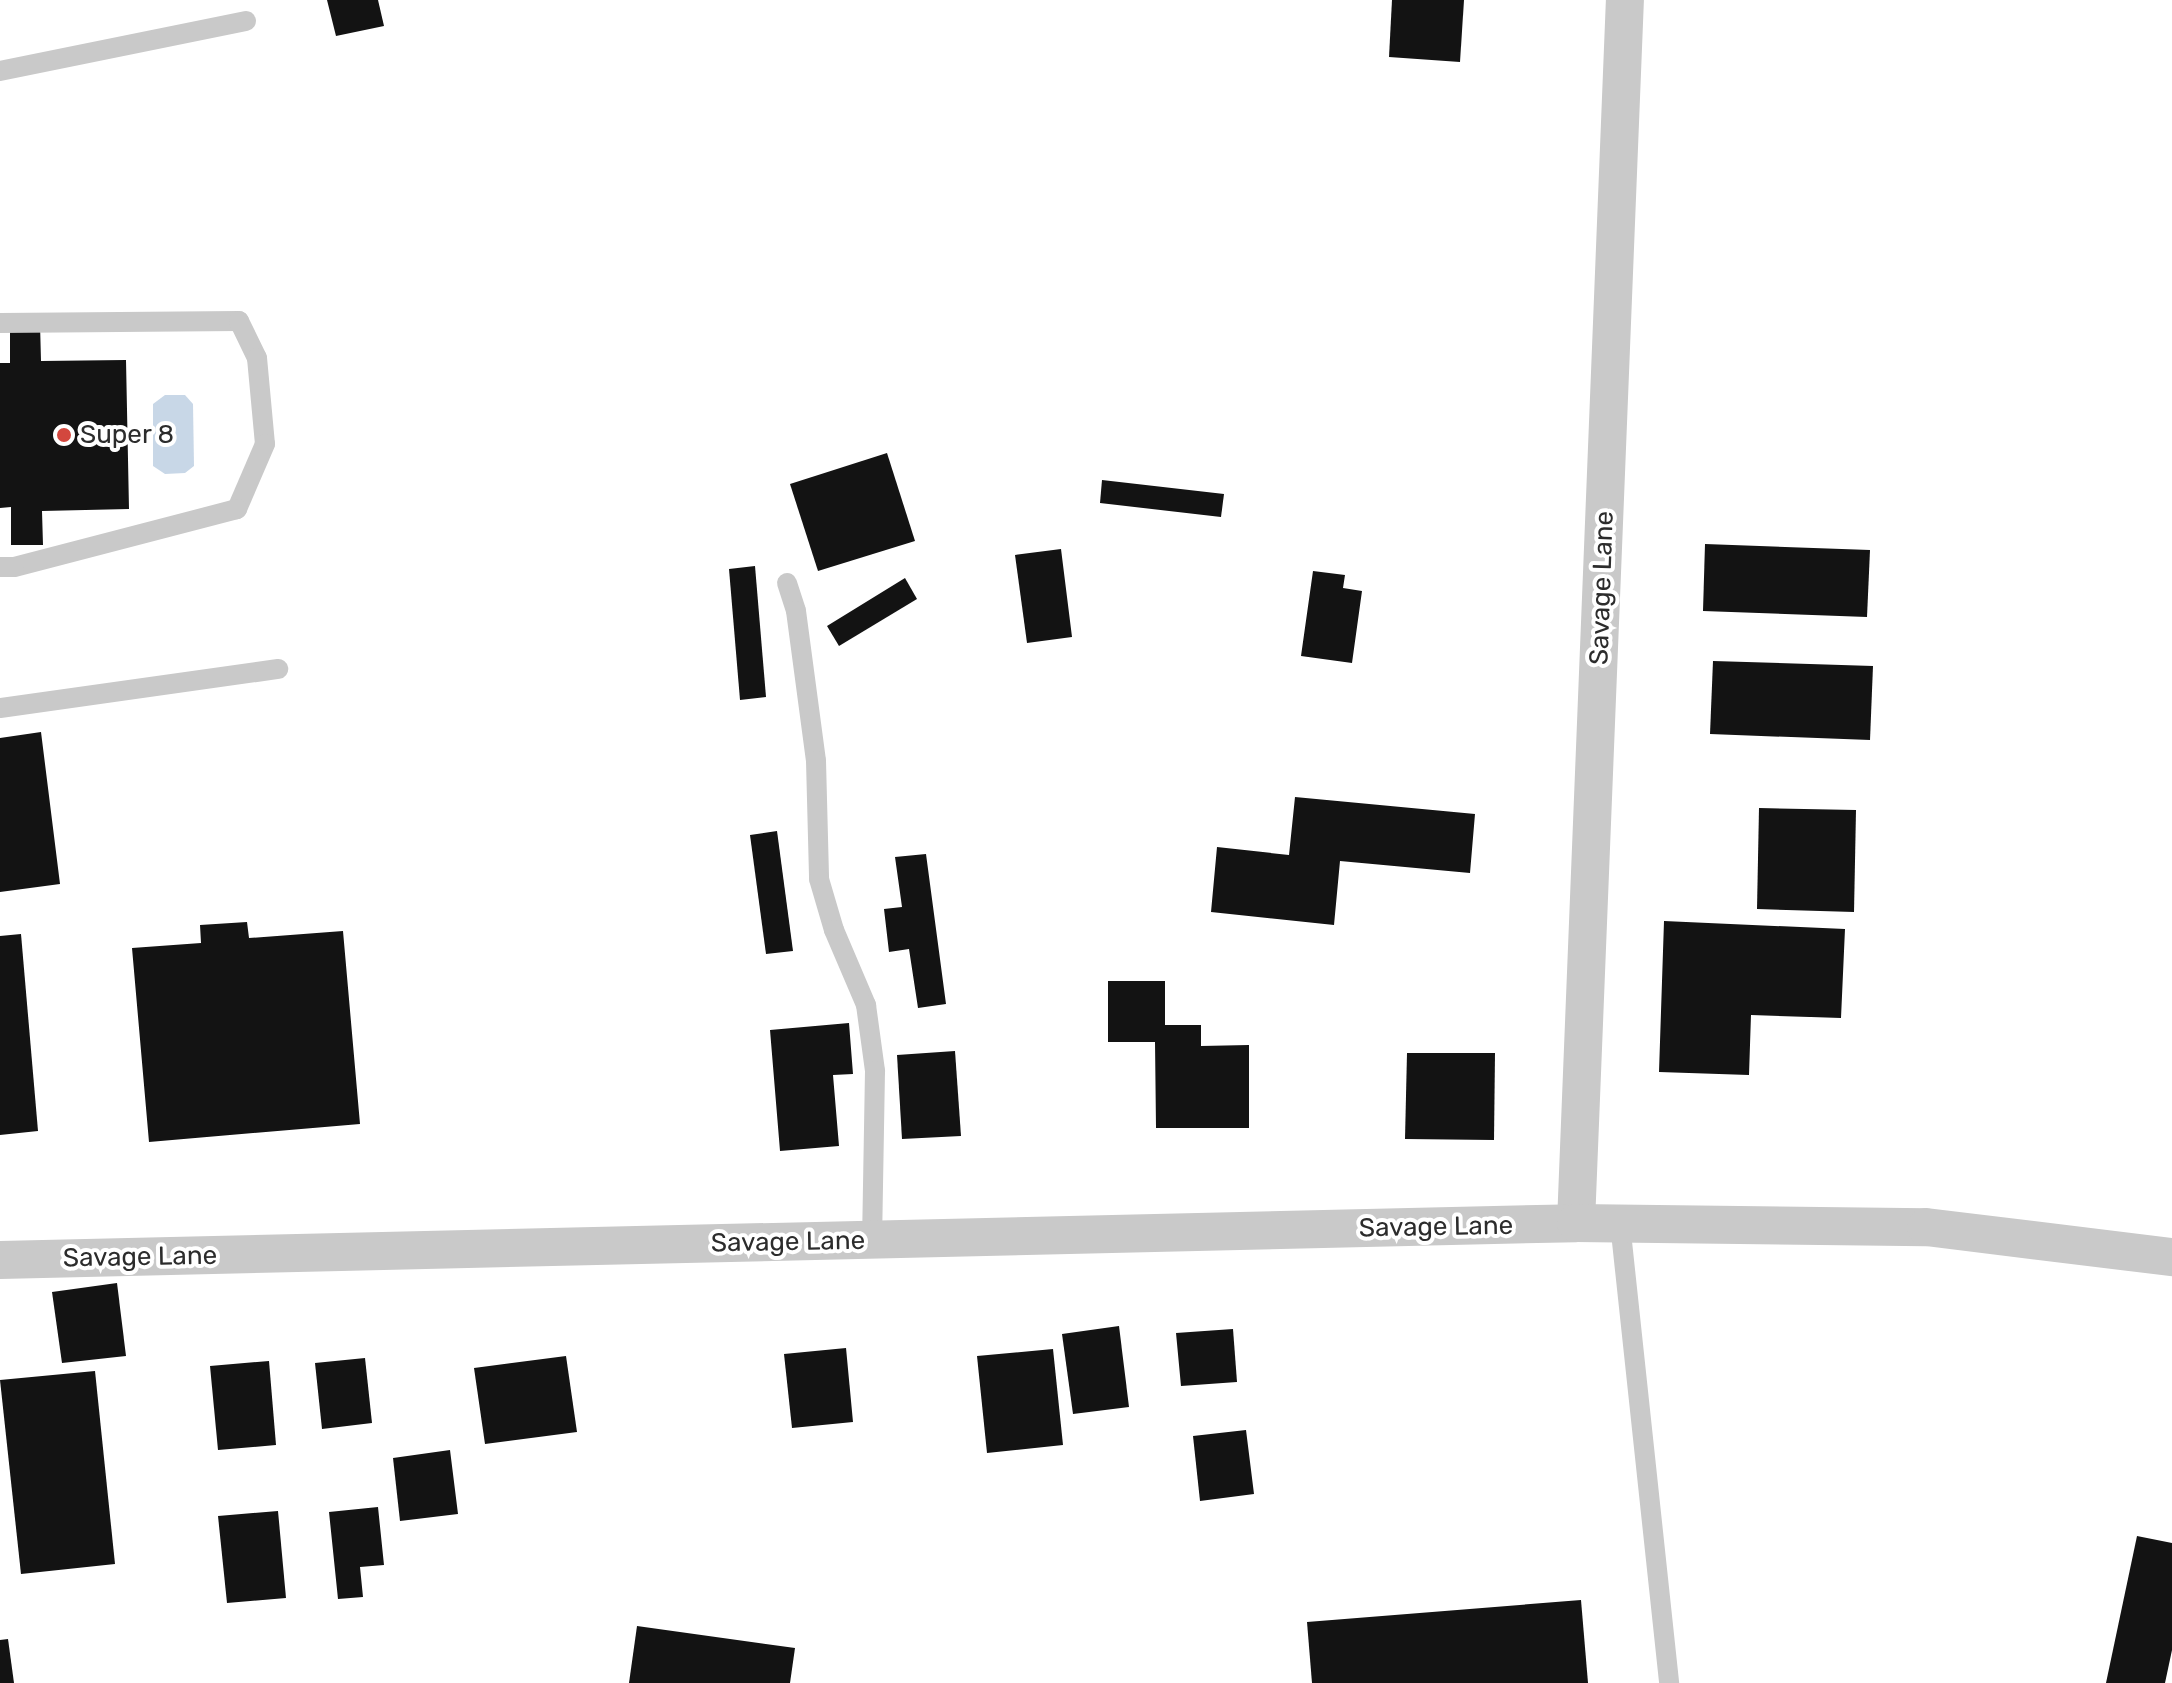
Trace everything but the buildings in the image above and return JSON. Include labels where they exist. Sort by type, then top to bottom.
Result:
[{"type":"street","name":"Savage Lane","points":[[1576,1223],[1625,0]]},
{"type":"street","name":"Savage Lane","points":[[0,1260],[1576,1223],[1926,1227],[2172,1257]]},
{"type":"lane","points":[[0,71],[246,21]]},
{"type":"lane","points":[[0,323],[239,321],[257,358],[265,444],[237,509],[14,567],[0,567]]},
{"type":"lane","points":[[787,583],[796,611],[816,761],[819,879],[834,930],[866,1005],[875,1071],[872,1240]]},
{"type":"lane","points":[[0,708],[278,669]]},
{"type":"lane","points":[[1620,1223],[1669,1683]]},
{"type":"water","points":[[165,395],[185,395],[193,404],[194,466],[185,473],[165,474],[153,466],[153,404]]},
{"type":"place","name":"Super 8","points":[[64,435]]}]
